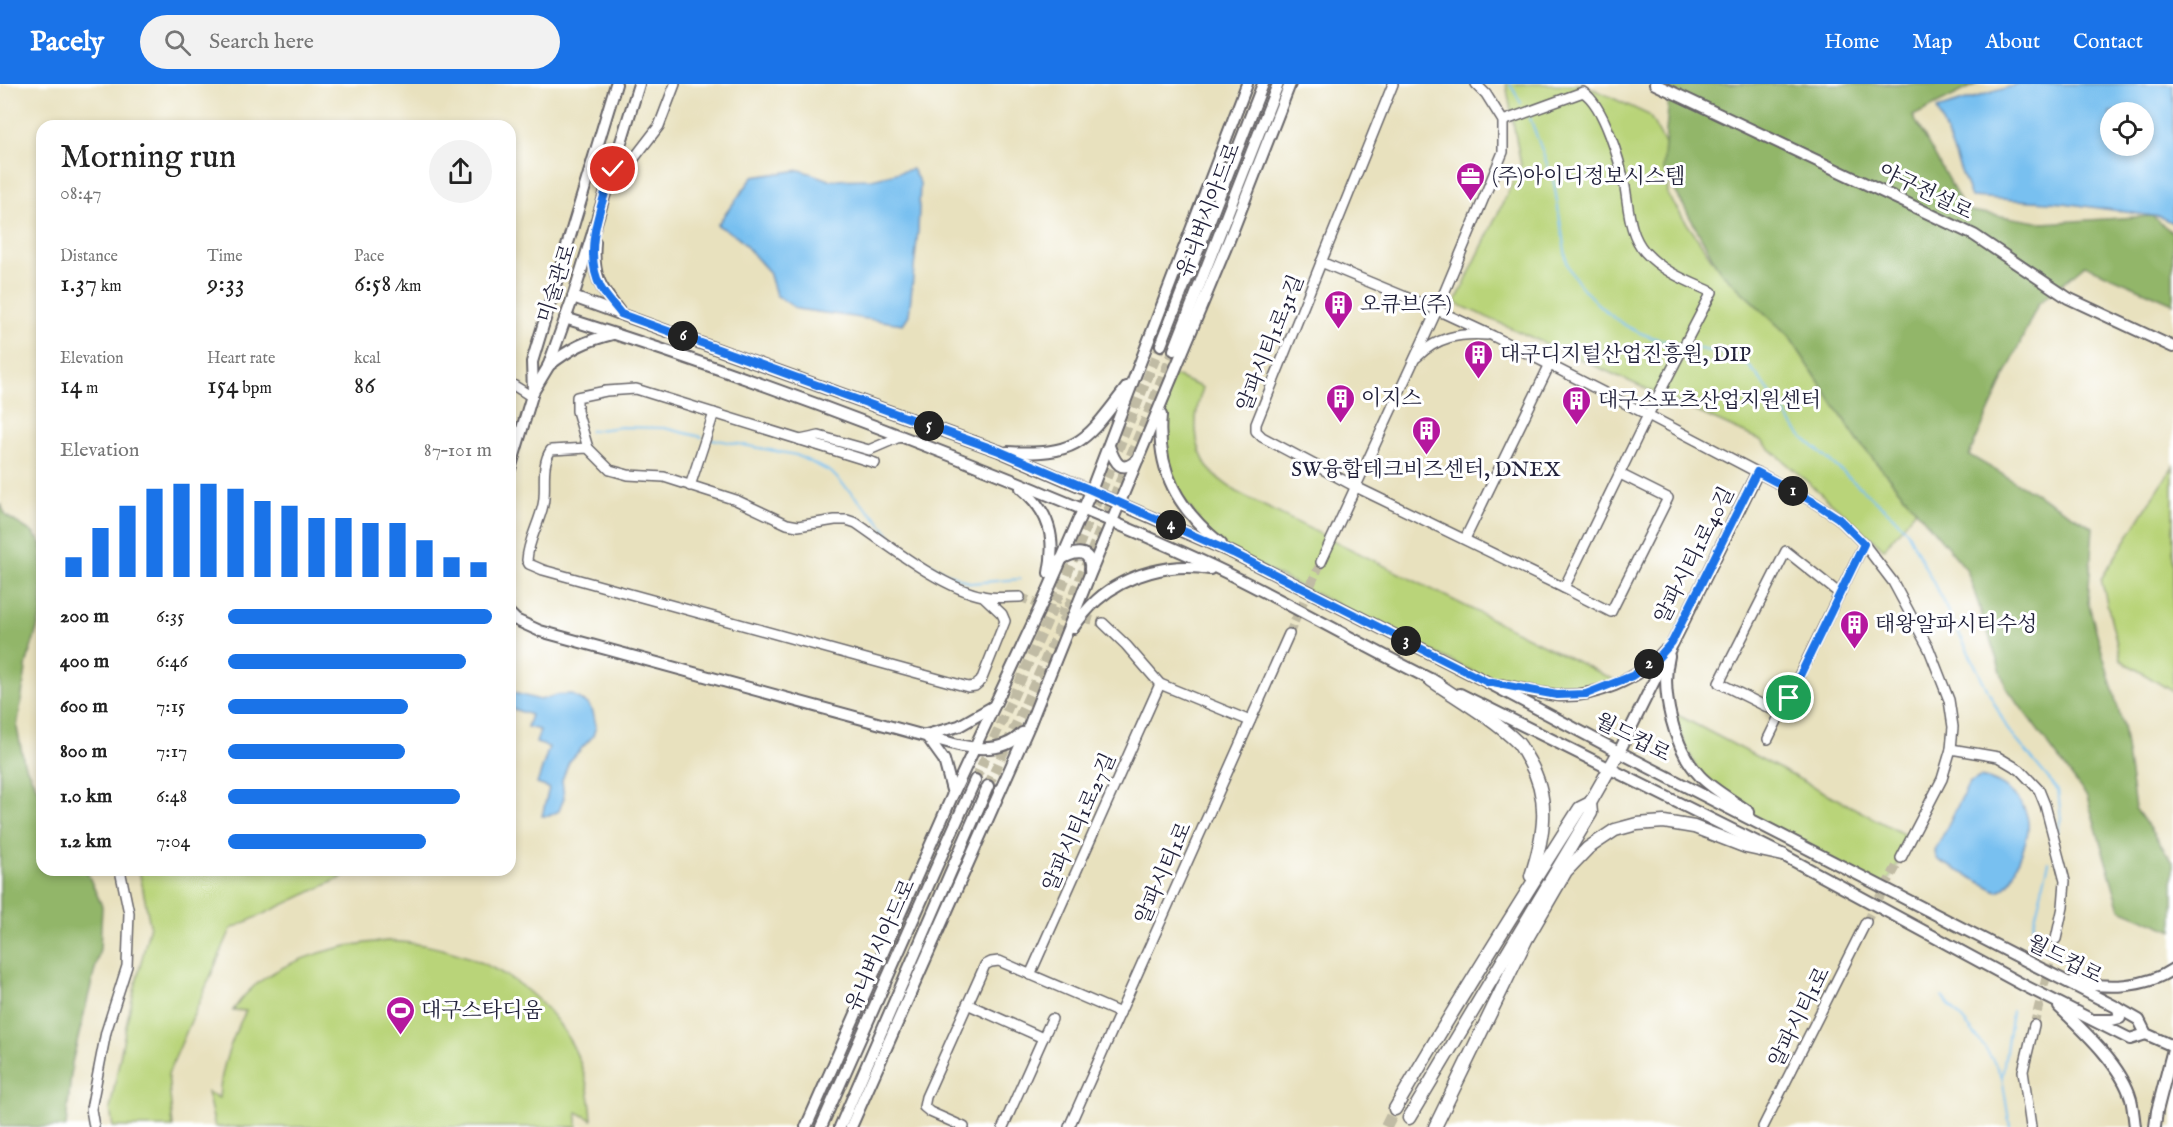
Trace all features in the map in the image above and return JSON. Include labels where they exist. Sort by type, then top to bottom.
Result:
[{"type":"highway","points":[[1431,680],[1513,739],[1535,771],[1545,818],[1542,840],[1525,894]]},
{"type":"highway","points":[[1395,1109],[1525,894],[1580,808],[1590,803],[1619,752]]},
{"type":"highway","points":[[1409,1119],[1591,813],[1590,803]]},
{"type":"highway","points":[[1435,1127],[1526,940],[1566,871],[1588,848],[1607,834],[1623,828],[1637,824],[1664,822],[1694,827],[1746,847],[1783,855]]},
{"type":"main road","name":"미술관로","points":[[532,394],[532,362],[616,84]]},
{"type":"main road","name":"미술관로","points":[[532,394],[548,367],[573,297],[639,84]]},
{"type":"main road","points":[[806,1127],[952,794],[1046,595],[1083,510],[1247,84]]},
{"type":"main road","name":"유니버시아드로","points":[[1161,345],[1263,84]]},
{"type":"main road","name":"유니버시아드로","points":[[1174,350],[1278,84]]},
{"type":"main road","points":[[851,1127],[1029,726],[1229,240],[1290,84]]},
{"type":"main road","name":"야구전설로","points":[[1656,84],[1974,236],[2068,298],[2173,347]]},
{"type":"main road","points":[[603,199],[595,236],[593,264],[601,289],[621,314]]},
{"type":"main road","points":[[573,297],[999,451],[1038,453],[1070,447],[1080,442],[1101,423],[1133,380]]},
{"type":"main road","name":"월드컵로","points":[[565,318],[903,437],[1012,480],[1225,572],[1431,680],[1783,855],[2092,1020],[2130,1039],[2146,1034]]},
{"type":"main road","points":[[548,367],[570,349],[588,340],[615,334]]},
{"type":"main road","points":[[1167,390],[1161,413],[1159,435],[1163,464],[1169,481],[1180,501],[1196,522],[1233,553]]},
{"type":"main road","points":[[516,449],[532,394]]},
{"type":"main road","points":[[1109,446],[1116,464],[1120,466],[1132,465],[1140,458]]},
{"type":"main road","name":"월드컵로","points":[[999,451],[1233,553],[1487,682],[2118,1008],[2139,1020],[2146,1034],[2173,1048]]},
{"type":"main road","name":"알파시티1로40길","points":[[1619,752],[1757,472]]},
{"type":"main road","points":[[1012,480],[1038,505],[1050,532],[1053,544],[1046,595]]},
{"type":"main road","points":[[1060,560],[1079,553],[1087,556],[1091,562],[1090,574]]},
{"type":"main road","points":[[1065,638],[1097,600],[1126,581],[1162,569],[1205,568],[1225,572]]},
{"type":"main road","points":[[516,620],[540,631],[975,748],[993,748],[1015,741],[1029,726]]},
{"type":"main road","points":[[1487,682],[1557,695],[1586,694],[1632,676],[1657,659],[1672,642]]},
{"type":"main road","points":[[1672,642],[1667,662],[1668,698],[1672,722],[1684,752],[1700,776],[1776,831]]},
{"type":"main road","points":[[926,735],[959,726],[994,706]]},
{"type":"main road","points":[[926,735],[944,760],[952,794]]},
{"type":"main road","name":"유니버시아드로","points":[[821,1127],[975,780]]},
{"type":"main road","name":"유니버시아드로","points":[[840,1127],[988,786]]},
{"type":"main road","points":[[2062,980],[2122,987],[2161,977],[2173,969]]},
{"type":"main road","points":[[2050,998],[2082,1029],[2119,1076],[2130,1097],[2135,1127]]},
{"type":"main road","points":[[2092,1020],[2120,1018],[2118,1008]]},
{"type":"main road","points":[[2156,1127],[2157,1111],[2173,1048]]},
{"type":"street","points":[[613,169],[632,161],[659,126],[675,84]]},
{"type":"street","name":"알파시티1로31길","points":[[1356,487],[1262,437],[1257,431],[1256,424],[1393,84]]},
{"type":"street","points":[[1321,562],[1437,310],[1503,152],[1503,121],[1486,94],[1476,84]]},
{"type":"street","points":[[1503,121],[1583,92],[1592,97],[1599,108],[1620,166],[1634,236],[1645,252],[1669,272],[1712,292],[1648,415],[1564,588]]},
{"type":"street","name":"알파시티1로31길","points":[[1322,262],[1437,310]]},
{"type":"street","points":[[1437,310],[1550,364],[1812,501],[1838,518],[1864,544],[1893,582],[1929,649],[1948,700],[1953,726],[1951,749],[1942,779],[1901,858]]},
{"type":"street","points":[[1413,361],[1429,345],[1441,339],[1470,334],[1493,336]]},
{"type":"street","points":[[1465,539],[1550,364]]},
{"type":"street","points":[[516,386],[532,394]]},
{"type":"street","points":[[588,448],[551,450],[547,455],[543,504],[527,555],[527,560],[534,567],[968,687],[975,686],[981,681],[1005,621],[1002,614],[984,597],[949,583],[913,563],[847,520],[798,526],[787,524],[736,500],[664,477],[628,475],[610,470],[588,448],[577,411],[577,397],[606,390],[636,389],[875,463]]},
{"type":"street","points":[[690,486],[714,413]]},
{"type":"street","points":[[882,429],[889,442]]},
{"type":"street","points":[[800,440],[819,436],[869,450],[903,437]]},
{"type":"street","points":[[1356,487],[1611,612],[1668,498],[1620,474]]},
{"type":"street","points":[[1768,739],[1864,544]]},
{"type":"street","points":[[1781,714],[1719,683],[1786,551],[1809,567],[1840,594]]},
{"type":"street","points":[[984,597],[1020,597]]},
{"type":"street","points":[[1103,623],[1160,684],[1250,721]]},
{"type":"street","name":"알파시티1로","points":[[1069,1127],[1289,634]]},
{"type":"street","name":"알파시티1로27길","points":[[1030,975],[1160,684]]},
{"type":"street","points":[[1951,749],[1998,757],[2020,770],[2040,790],[2065,881],[2056,939]]},
{"type":"street","points":[[94,1127],[92,1109],[106,1032],[127,966],[129,914],[121,876]]},
{"type":"street","name":"알파시티1로","points":[[1763,1127],[1866,922]]},
{"type":"street","points":[[964,1127],[924,1107],[926,1097],[985,965],[999,961],[1120,1013]]},
{"type":"street","points":[[967,1004],[1043,1038]]},
{"type":"street","points":[[1003,1127],[1052,1018]]},
{"type":"street","points":[[2031,1127],[2022,1071],[2034,1025]]},
{"type":"green space","points":[[1506,84],[1583,84],[1649,115],[1665,144],[1668,196],[1720,271],[1789,336],[1858,441],[1916,510],[1884,549],[1760,440],[1455,303],[1521,165]]},
{"type":"green space","points":[[1670,84],[1977,84],[1913,116],[1965,210],[2043,223],[2152,216],[2173,233],[2173,303],[2085,265],[2038,304],[1969,455],[2093,527],[2088,602],[2123,726],[2135,808],[2173,862],[2173,931],[2120,909],[2087,797],[2006,687],[1967,570],[1858,441],[1789,336],[1720,271],[1663,169]]},
{"type":"green space","points":[[1173,375],[1203,388],[1197,409],[1197,441],[1210,470],[1228,486],[1618,682],[1586,694],[1500,685],[1233,553],[1210,535],[1169,481],[1161,413]]},
{"type":"green space","points":[[2173,466],[2173,692],[2121,660],[2101,579]]},
{"type":"green space","points":[[0,503],[6,516],[36,537],[36,632],[27,662],[17,728],[24,763],[36,786],[36,876],[89,876],[102,906],[100,949],[72,1063],[66,1127],[0,1127]]},
{"type":"green space","points":[[1670,711],[1911,838],[1885,888],[1776,831],[1700,776]]},
{"type":"green space","points":[[140,876],[345,876],[231,929],[168,1074],[173,1127],[113,1127],[110,1109],[127,1021],[150,925]]},
{"type":"green space","name":"대구스타디움","points":[[389,941],[428,946],[464,956],[498,971],[528,991],[553,1016],[573,1046],[586,1080],[592,1120],[577,1112],[577,1127],[215,1127],[207,1092],[219,1098],[228,1053],[246,1011],[233,1010],[244,996],[261,980],[295,962],[333,949]]},
{"type":"water","points":[[2019,84],[2173,84],[2173,223],[2160,217],[2064,203],[1971,197],[1937,109]]},
{"type":"water","points":[[912,169],[920,183],[918,231],[909,315],[903,324],[797,309],[776,295],[769,272],[737,236],[717,225],[753,177],[800,170],[830,180],[872,179]]},
{"type":"water","points":[[516,694],[540,700],[571,694],[588,704],[593,712],[596,726],[593,736],[569,762],[562,780],[564,798],[559,811],[549,816],[542,816],[549,788],[537,784],[549,747],[536,743],[540,730],[527,727],[531,715],[516,710]]},
{"type":"water","points":[[1980,777],[2000,784],[2016,797],[2022,805],[2028,825],[2025,843],[2011,880],[1997,891],[1939,861],[1935,851],[1969,783]]},
{"type":"waterway","points":[[1510,84],[1521,103]]},
{"type":"waterway","points":[[1530,118],[1554,183],[1567,263],[1578,283],[1606,311],[1626,326],[1680,345]]},
{"type":"waterway","points":[[1686,346],[1728,355],[1748,365],[1800,435],[1893,516],[1907,531],[2008,730],[2058,790],[2061,818],[2057,833]]},
{"type":"waterway","points":[[589,431],[621,427],[664,428],[702,437]]},
{"type":"waterway","points":[[707,438],[796,455],[831,472],[878,520],[897,545],[949,574],[971,583],[1020,579]]},
{"type":"waterway","points":[[2033,926],[2049,862]]},
{"type":"waterway","points":[[1942,997],[1967,1025],[2002,1077]]},
{"type":"waterway","points":[[2010,1127],[2002,1077],[2012,1011]]},
{"type":"tunnel","points":[[975,780],[1052,611],[1161,345]]},
{"type":"tunnel","points":[[988,786],[1065,616],[1174,350]]},
{"type":"tunnel","points":[[1289,634],[1321,562]]},
{"type":"tunnel","points":[[1020,597],[1047,608],[1103,623]]},
{"type":"tunnel","points":[[1866,922],[1901,858]]},
{"type":"tunnel","points":[[2034,1025],[2056,939]]},
{"type":"tunnel","points":[[1386,1127],[1395,1109]]},
{"type":"place","name":"(주)아이디정보시스템","points":[[1471,202]]},
{"type":"place","name":"오큐브(주)","points":[[1339,330]]},
{"type":"place","name":"대구디지털산업진흥원, DIP","points":[[1479,380]]},
{"type":"place","name":"이지스","points":[[1340,424]]},
{"type":"place","name":"대구스포츠산업지원센터","points":[[1577,426]]},
{"type":"place","name":"SW융합테크비즈센터, DNEX","points":[[1426,456]]},
{"type":"place","name":"태왕알파시티수성","points":[[1854,650]]},
{"type":"place","name":"대구스타디움","points":[[400,1036]]},
{"type":"route","points":[[613,169],[603,199],[595,236],[593,264],[601,289],[621,314],[999,451],[1091,490],[1233,553],[1487,682],[1557,695],[1586,694],[1632,676],[1657,659],[1672,642],[1757,472],[1812,501],[1838,518],[1864,544],[1789,698]]}]
